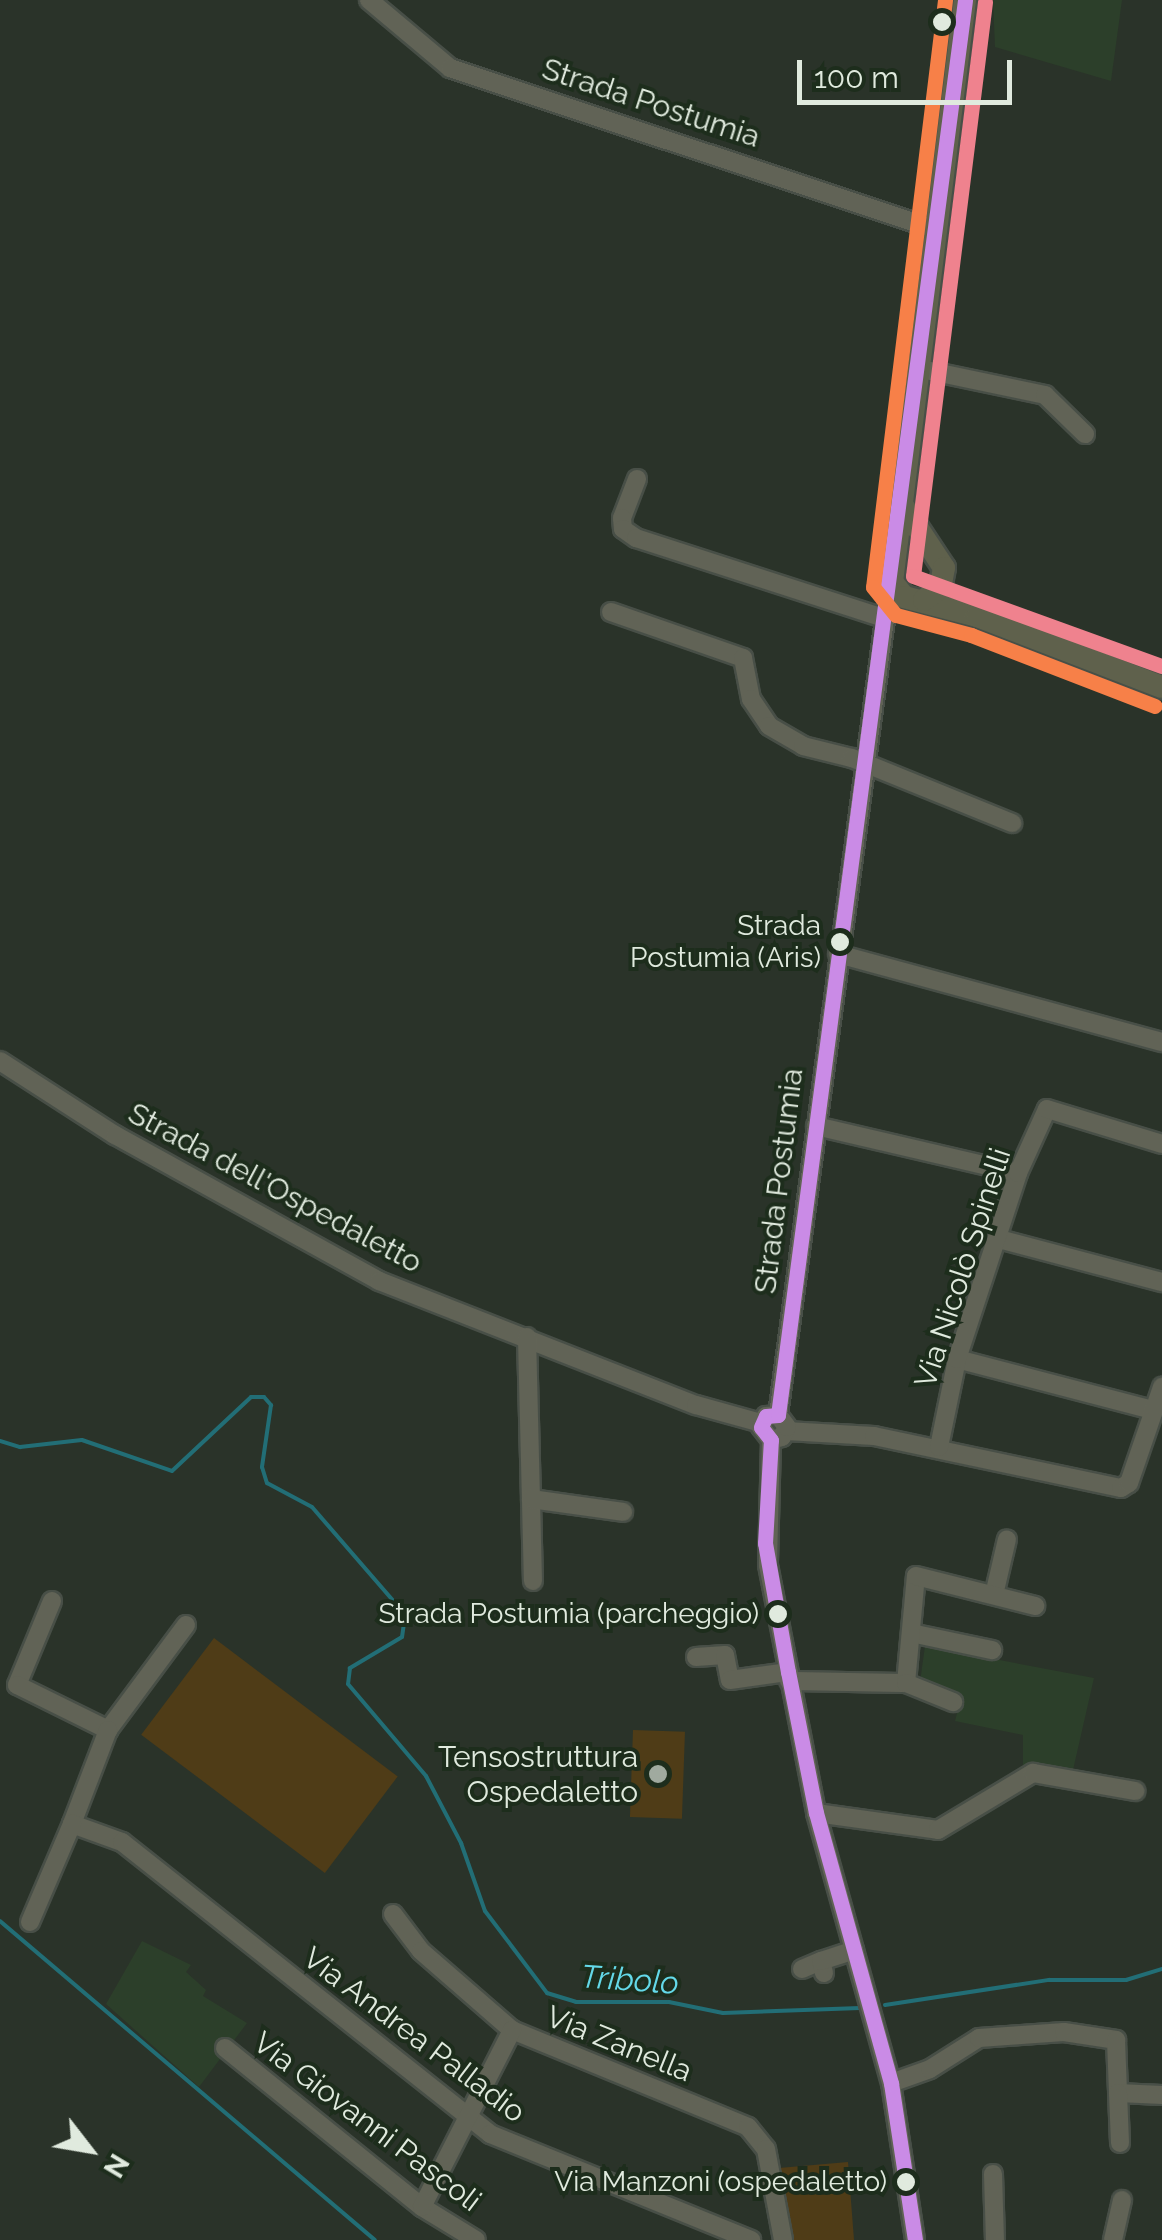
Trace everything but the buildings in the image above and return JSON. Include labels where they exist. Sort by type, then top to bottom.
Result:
[{"type":"main road","name":"Strada Postumia","points":[[892,568],[965,0]]},
{"type":"main road","points":[[901,500],[944,575],[978,616]]},
{"type":"main road","points":[[932,551],[911,548],[892,568],[899,593],[978,616],[1162,687]]},
{"type":"main road","points":[[918,600],[940,588],[944,575]]},
{"type":"street","name":"Strada Postumia","points":[[369,0],[450,68],[934,229]]},
{"type":"street","points":[[916,368],[1045,395],[1085,434]]},
{"type":"street","points":[[636,480],[622,518],[623,529],[636,538],[884,623],[918,600]]},
{"type":"street","name":"Strada Postumia","points":[[892,568],[774,1427],[765,1542],[816,1813],[891,2083],[912,2235]]},
{"type":"street","points":[[611,612],[743,658],[751,699],[769,726],[803,746],[864,762],[1012,823]]},
{"type":"street","points":[[838,954],[1162,1042]]},
{"type":"street","name":"Strada dell'Ospedaletto","points":[[0,1061],[115,1135],[379,1281],[696,1406],[774,1427],[939,1447],[1121,1488],[1128,1483],[1153,1410]]},
{"type":"street","name":"Via Nicolò Spinelli","points":[[939,1447],[958,1358],[1018,1173],[1047,1109],[1162,1144]]},
{"type":"street","points":[[816,1126],[1018,1173]]},
{"type":"street","points":[[998,1239],[1162,1282]]},
{"type":"street","points":[[527,1337],[533,1581]]},
{"type":"street","points":[[958,1358],[1153,1410],[1162,1387]]},
{"type":"street","points":[[531,1498],[623,1512]]},
{"type":"street","points":[[994,1595],[1007,1539]]},
{"type":"street","points":[[906,1684],[916,1576],[1035,1606]]},
{"type":"street","points":[[52,1600],[16,1685],[108,1730]]},
{"type":"street","points":[[30,1922],[108,1730],[186,1625]]},
{"type":"street","points":[[911,1633],[992,1650]]},
{"type":"street","points":[[696,1657],[725,1655],[730,1680],[788,1676],[906,1684],[953,1702]]},
{"type":"street","points":[[816,1813],[938,1830],[1033,1773],[1135,1791]]},
{"type":"street","name":"Via Andrea Palladio","points":[[72,1824],[122,1842],[466,2117],[515,2146],[745,2239]]},
{"type":"street","name":"Via Zanella","points":[[393,1914],[422,1951],[512,2030],[748,2127],[766,2149],[783,2240]]},
{"type":"street","points":[[802,1969],[823,1967],[854,1950]]},
{"type":"street","points":[[422,2206],[512,2030]]},
{"type":"street","points":[[891,2083],[930,2069],[979,2038],[1064,2032],[1116,2040],[1120,2144]]},
{"type":"street","name":"Via Giovanni Pascoli","points":[[224,2048],[422,2206],[476,2240]]},
{"type":"street","points":[[1118,2093],[1162,2095]]},
{"type":"street","points":[[993,2174],[996,2240]]},
{"type":"street","points":[[1113,2240],[1122,2200]]},
{"type":"shaded area","points":[[993,0],[1122,0],[1111,81],[995,47]]},
{"type":"shaded area","points":[[214,1638],[398,1776],[325,1873],[141,1735]]},
{"type":"shaded area","points":[[925,1646],[1094,1678],[1073,1770],[1036,1762],[1023,1767],[1023,1735],[955,1721],[962,1694],[920,1682]]},
{"type":"shaded area","name":"Tensostruttura Ospedaletto","points":[[633,1730],[685,1732],[682,1819],[630,1817]]},
{"type":"shaded area","points":[[142,1941],[191,1965],[186,1972],[206,1990],[203,1996],[247,2023],[199,2087],[106,2004]]},
{"type":"shaded area","points":[[848,2162],[854,2240],[794,2240],[779,2168]]},
{"type":"waterway","name":"Tribolo","points":[[0,1441],[20,1447],[82,1440],[172,1471],[251,1397],[264,1397],[271,1405],[262,1467],[267,1483],[312,1507],[397,1605],[404,1623],[402,1637],[350,1668],[348,1684],[426,1776],[461,1843],[485,1911],[547,1993],[576,2002],[669,2002],[723,2013],[860,2008]]},
{"type":"waterway","points":[[0,1921],[375,2240]]},
{"type":"waterway","name":"Tribolo","points":[[885,2005],[1049,1980],[1126,1980],[1162,1969]]},
{"type":"transit line","points":[[945,0],[873,587],[896,615],[971,635],[1155,706]]},
{"type":"transit line","points":[[915,2240],[891,2083],[816,1813],[788,1672],[765,1543],[771,1440],[761,1427],[766,1416],[778,1415],[965,0]]},
{"type":"transit line","points":[[985,2],[913,576],[1162,666]]},
{"type":"place","name":"Strada Postumia (Aris)","points":[[840,942]]},
{"type":"place","name":"Strada Postumia (parcheggio)","points":[[778,1614]]},
{"type":"place","name":"Tensostruttura Ospedaletto","points":[[658,1774]]},
{"type":"place","name":"Via Manzoni (ospedaletto)","points":[[906,2182]]}]
